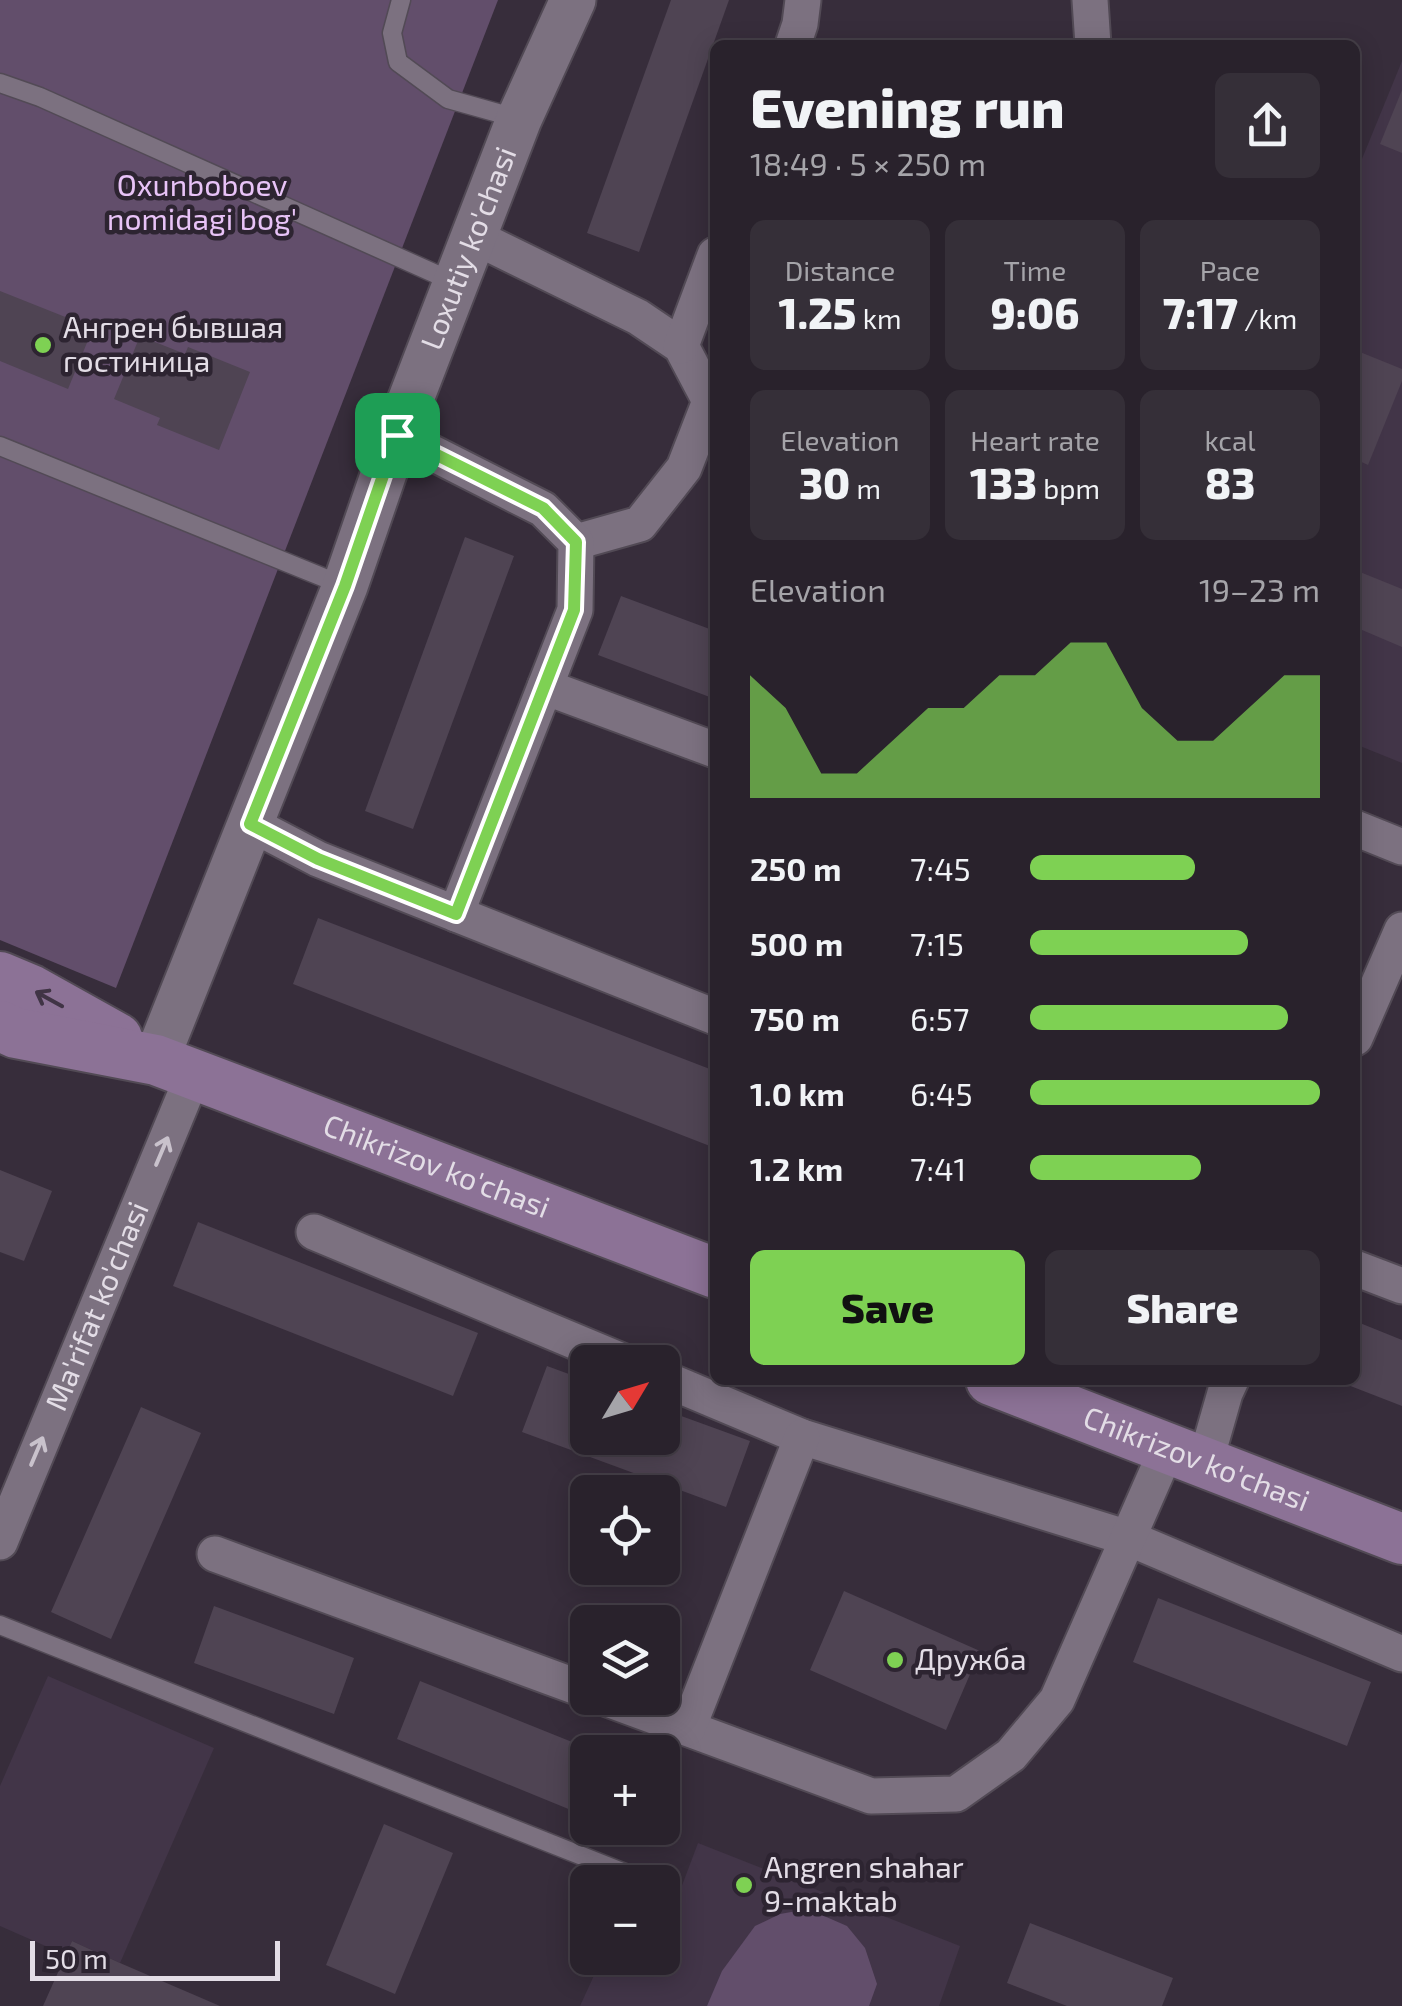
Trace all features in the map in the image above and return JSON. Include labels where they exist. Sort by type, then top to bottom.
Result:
[{"type":"main road","name":"Chikrizov ko'chasi","points":[[0,977],[176,1067],[710,1272]]},
{"type":"main road","name":"Chikrizov ko'chasi","points":[[0,1026],[176,1067]]},
{"type":"main road","name":"Chikrizov ko'chasi","points":[[1004,1385],[1402,1539]]},
{"type":"street","name":"Loxutiy ko'chasi","points":[[176,1067],[250,824],[345,586],[397,435],[519,119],[573,0]]},
{"type":"street","points":[[794,40],[803,0]]},
{"type":"street","points":[[1090,0],[1093,40]]},
{"type":"street","points":[[475,237],[638,317],[681,346],[710,401],[684,468],[640,524],[576,542]]},
{"type":"street","points":[[681,346],[710,268]]},
{"type":"street","points":[[397,435],[543,508],[576,542],[574,610],[456,914]]},
{"type":"street","points":[[545,687],[710,748]]},
{"type":"street","points":[[250,824],[318,859],[710,1015]]},
{"type":"street","points":[[1360,830],[1402,847]]},
{"type":"street","points":[[1360,1027],[1402,930]]},
{"type":"street","name":"Ma'rifat ko'chasi","points":[[0,1542],[176,1067]]},
{"type":"street","points":[[314,1232],[583,1345]]},
{"type":"street","points":[[1360,1270],[1402,1286]]},
{"type":"street","points":[[652,1715],[870,1796],[956,1794],[1011,1755],[1058,1700],[1128,1538],[1186,1456],[1228,1385]]},
{"type":"street","points":[[680,1386],[802,1437],[1128,1538],[1402,1654]]},
{"type":"street","points":[[688,1728],[802,1437]]},
{"type":"street","points":[[215,1554],[570,1684]]},
{"type":"lane","points":[[401,0],[392,33],[398,62],[448,99],[519,119]]},
{"type":"lane","points":[[0,83],[40,97],[456,284]]},
{"type":"lane","points":[[0,446],[345,586]]},
{"type":"lane","points":[[0,1625],[605,1865]]},
{"type":"shaded area","points":[[1402,61],[1402,763],[1360,746],[1360,164]]},
{"type":"shaded area","points":[[48,1676],[214,1748],[120,1963],[72,1941],[66,1955],[0,1926],[0,1786]]},
{"type":"shaded area","name":"Angren shahar 9-maktab","points":[[698,1843],[960,1946],[939,2006],[580,2006],[594,1975],[680,1975],[680,1891]]},
{"type":"green space","name":"Oxunboboev nomidagi bog'","points":[[0,0],[498,0],[116,988],[0,940]]},
{"type":"green space","points":[[808,1909],[847,1926],[865,1948],[877,1984],[869,2006],[707,2006],[722,1971],[755,1926],[780,1914]]},
{"type":"building","points":[[671,0],[729,0],[715,40],[710,40],[710,53],[639,252],[587,233]]},
{"type":"building","points":[[1402,90],[1402,153],[1380,144]]},
{"type":"building","name":"Ангрен бывшая гостиница","points":[[0,291],[93,328],[68,389],[0,361]]},
{"type":"building","points":[[140,336],[185,354],[188,347],[250,372],[219,450],[157,425],[160,418],[114,399]]},
{"type":"building","points":[[1360,352],[1402,369],[1402,381],[1368,465],[1360,461]]},
{"type":"building","points":[[465,537],[514,556],[413,829],[365,811]]},
{"type":"building","points":[[1360,572],[1402,589],[1402,647],[1360,629]]},
{"type":"building","points":[[621,596],[710,629],[710,697],[598,655]]},
{"type":"building","points":[[318,918],[710,1069],[710,1146],[293,984]]},
{"type":"building","points":[[0,1170],[52,1191],[24,1261],[0,1252]]},
{"type":"building","points":[[198,1222],[478,1333],[453,1396],[173,1286]]},
{"type":"building","points":[[1360,1323],[1402,1340],[1402,1406],[1348,1385],[1360,1385]]},
{"type":"building","points":[[547,1366],[570,1374],[570,1450],[522,1432]]},
{"type":"building","points":[[141,1407],[201,1433],[111,1639],[51,1612]]},
{"type":"building","points":[[680,1416],[750,1441],[726,1507],[680,1490],[680,1475],[639,1475],[585,1455],[680,1455]]},
{"type":"building","name":"Дружба","points":[[844,1591],[980,1651],[946,1730],[810,1670]]},
{"type":"building","points":[[1158,1598],[1371,1682],[1347,1746],[1133,1662]]},
{"type":"building","points":[[214,1606],[354,1658],[334,1714],[194,1663]]},
{"type":"building","points":[[420,1681],[570,1741],[570,1810],[397,1739]]},
{"type":"building","points":[[384,1824],[453,1853],[395,1994],[326,1965]]},
{"type":"building","points":[[1030,1923],[1173,1978],[1162,2006],[1067,2006],[1007,1983]]},
{"type":"building","points":[[72,1941],[120,1963],[220,2006],[43,2006]]},
{"type":"place","name":"Ангрен бывшая гостиница","points":[[43,345]]},
{"type":"place","name":"Дружба","points":[[895,1660]]},
{"type":"place","name":"Angren shahar 9-maktab","points":[[744,1885]]},
{"type":"route","points":[[397,435],[543,508],[576,542],[574,610],[456,914],[318,859],[250,824],[345,586],[397,435]]}]
